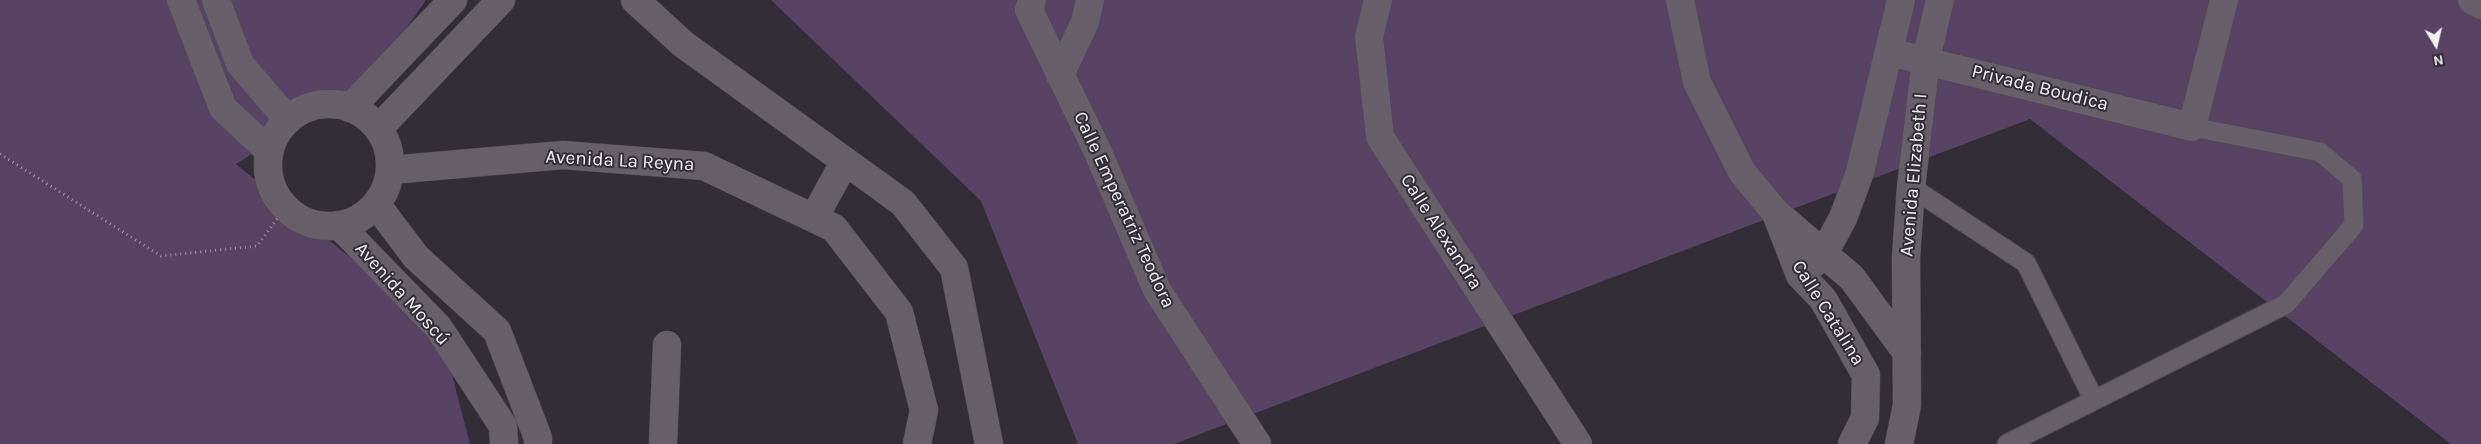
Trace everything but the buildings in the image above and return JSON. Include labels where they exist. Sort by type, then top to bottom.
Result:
[{"type":"street","points":[[181,0],[222,108],[269,152]]},
{"type":"street","points":[[216,0],[240,64],[288,120]]},
{"type":"street","points":[[350,108],[453,0]]},
{"type":"street","points":[[378,128],[501,0]]},
{"type":"street","points":[[635,0],[683,44],[903,203],[954,268],[989,444]]},
{"type":"street","name":"Calle Emperatriz Teodora","points":[[1032,0],[1029,10],[1097,150],[1157,290],[1257,444]]},
{"type":"street","points":[[1060,75],[1085,22],[1090,0]]},
{"type":"street","name":"Calle Alexandra","points":[[1378,0],[1369,37],[1380,137],[1578,444]]},
{"type":"street","name":"Calle Catalina","points":[[1680,0],[1697,82],[1742,172],[1776,212],[1823,255],[1852,278],[1907,353]]},
{"type":"street","points":[[1800,275],[1823,255],[1843,218],[1860,172],[1902,0]]},
{"type":"street","name":"Avenida Elizabeth I","points":[[1907,353],[1906,257],[1911,187],[1926,59],[1940,0]]},
{"type":"street","points":[[2192,127],[2224,0]]},
{"type":"street","points":[[2472,0],[2481,5]]},
{"type":"street","name":"Privada Boudica","points":[[1889,52],[1926,59],[2192,127]]},
{"type":"street","points":[[328,104],[350,108],[365,116],[378,128],[390,156],[390,170],[386,188],[376,204],[366,214],[353,221],[339,225],[320,225],[307,221],[285,208],[270,182],[268,167],[269,152],[276,135],[288,120],[307,109],[328,104]]},
{"type":"street","name":"Avenida La Reyna","points":[[390,170],[563,155],[704,166],[834,228],[899,312],[924,410],[917,444]]},
{"type":"street","points":[[814,218],[845,161]]},
{"type":"street","name":"Avenida Moscú","points":[[376,204],[416,257],[497,331],[538,438],[538,444]]},
{"type":"street","name":"Calle Catalina","points":[[1776,212],[1800,275],[1823,298],[1866,375],[1865,418],[1852,444]]},
{"type":"street","name":"Avenida Moscú","points":[[339,225],[438,327],[503,426],[504,444]]},
{"type":"street","points":[[663,444],[667,345]]},
{"type":"street","points":[[1899,444],[1907,405],[1907,353]]},
{"type":"lane","points":[[2007,444],[2286,304],[2354,226],[2352,179],[2320,152],[2192,127]]},
{"type":"lane","points":[[1911,187],[2026,263],[2094,400]]},
{"type":"path","points":[[0,154],[161,256],[257,246],[285,208]]},
{"type":"shaded area","points":[[0,0],[426,0],[372,78],[236,164],[441,332],[470,444],[0,444]]},
{"type":"shaded area","points":[[771,0],[2481,0],[2481,444],[2451,444],[2030,119],[1174,444],[1078,444],[981,201]]}]
